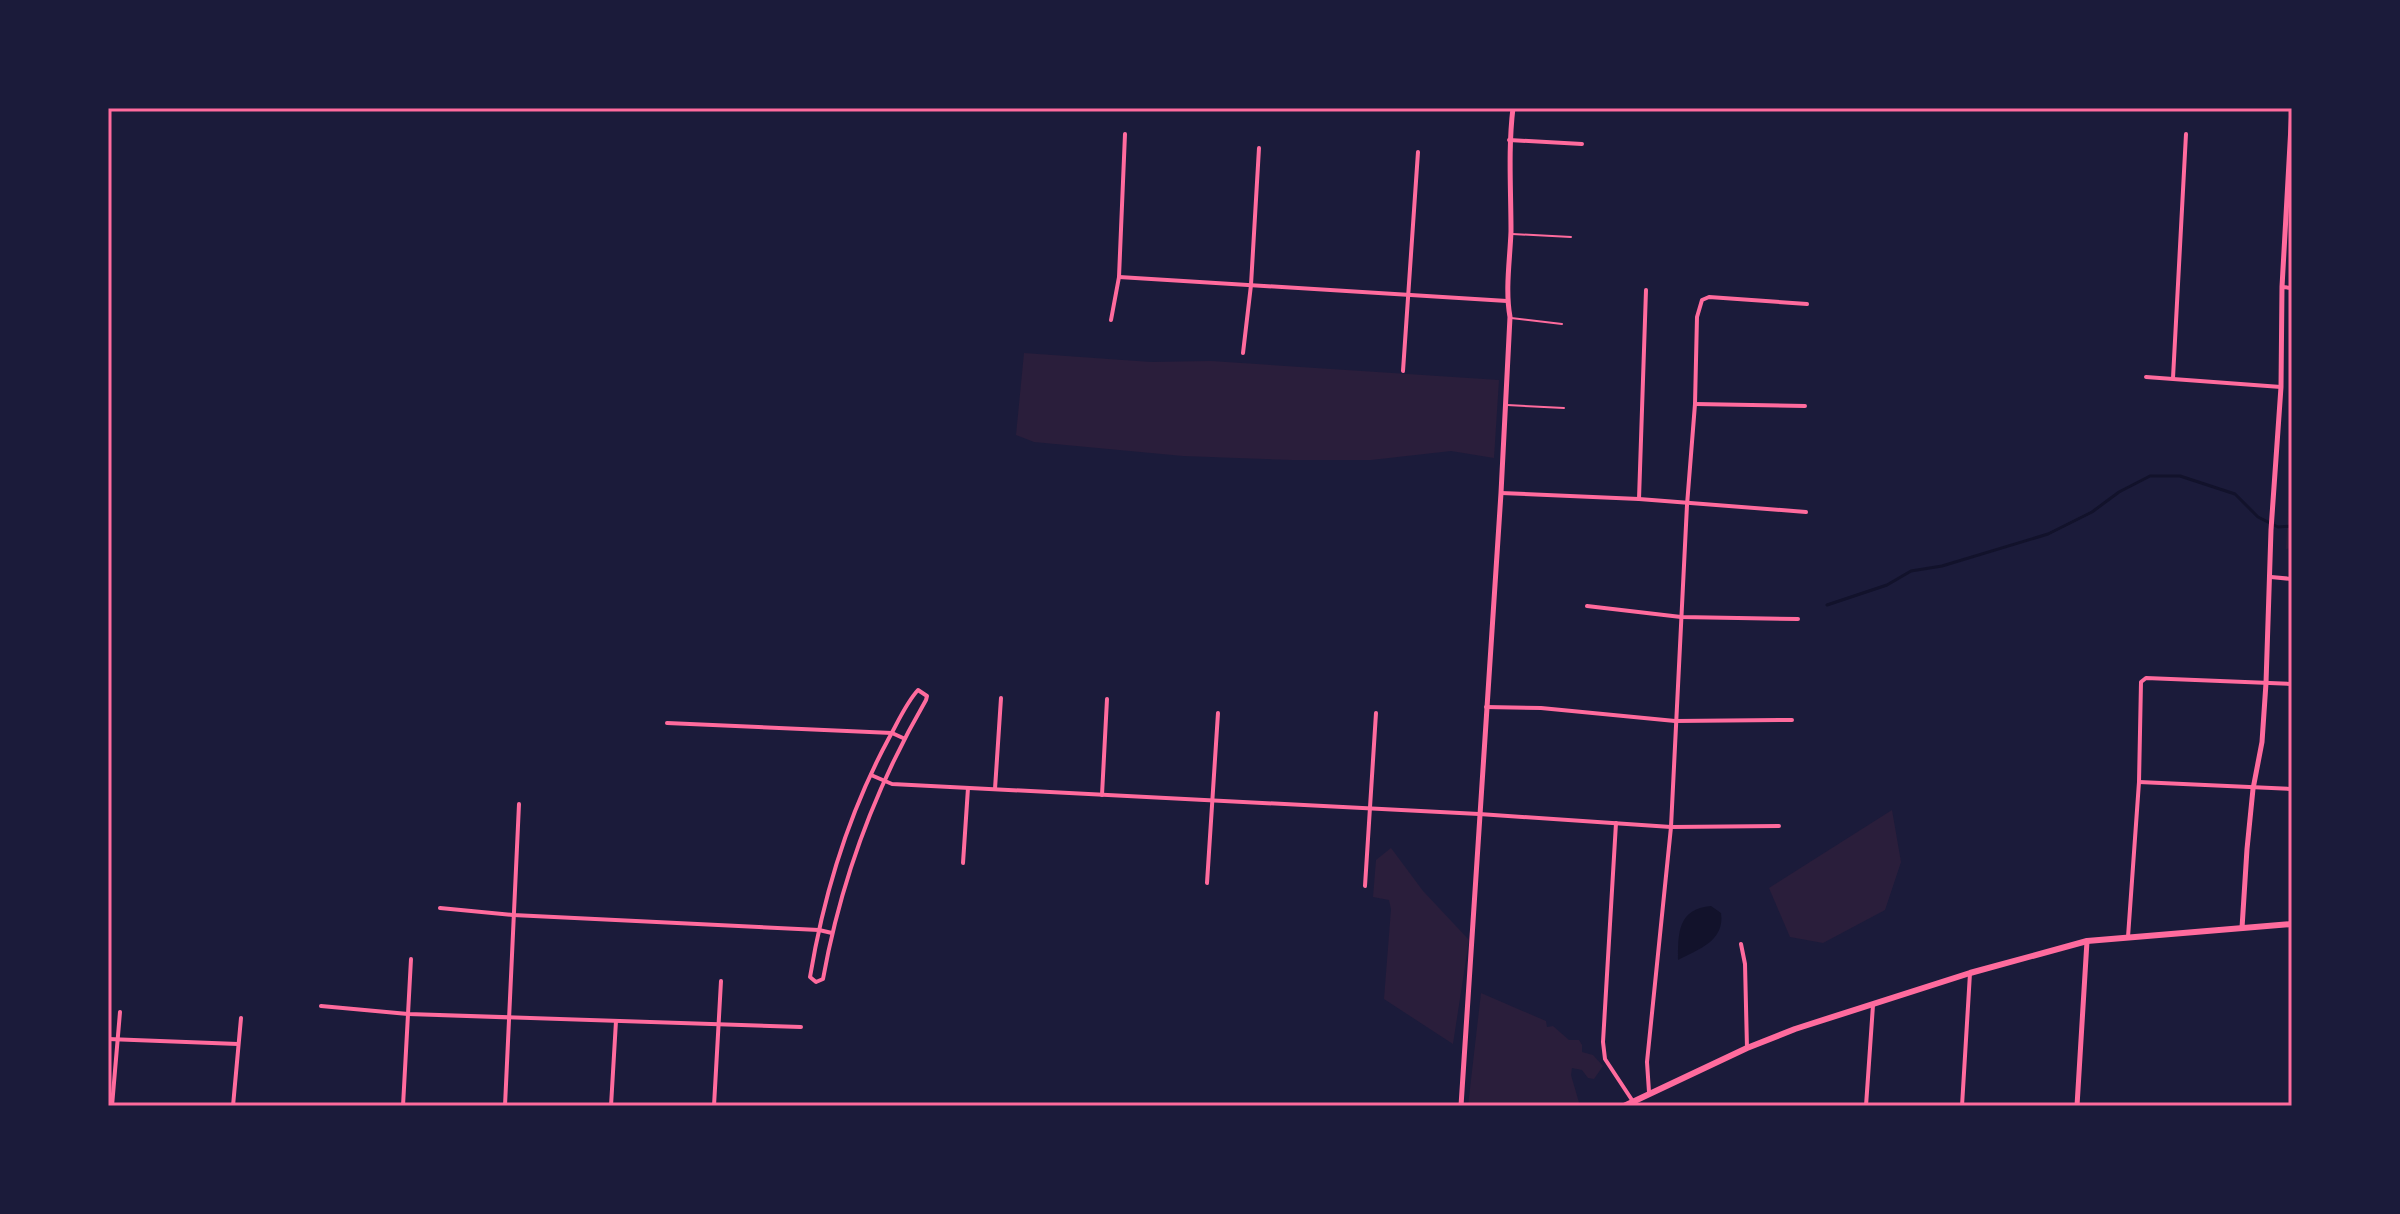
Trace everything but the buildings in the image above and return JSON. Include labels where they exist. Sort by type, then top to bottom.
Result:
[{"type":"main road","points":[[1624,1106],[1747,1048],[1873,1002],[2087,941],[2292,924]]},
{"type":"street","points":[[1461,1106],[1506,404],[1511,234],[1509,140],[1513,108]]},
{"type":"street","points":[[2242,928],[2253,789],[2262,742],[2266,683],[2292,108]]},
{"type":"street","points":[[1111,320],[1119,277],[1125,134]]},
{"type":"street","points":[[2173,378],[2186,134]]},
{"type":"street","points":[[1509,140],[1582,144]]},
{"type":"street","points":[[1243,353],[1251,285],[1259,148]]},
{"type":"street","points":[[1403,371],[1418,152]]},
{"type":"street","points":[[1119,277],[1507,301]]},
{"type":"street","points":[[2282,287],[2292,288]]},
{"type":"street","points":[[1639,499],[1646,290]]},
{"type":"street","points":[[1649,1092],[1647,1062],[1671,827],[1695,404],[1697,317],[1702,300],[1709,297],[1807,304]]},
{"type":"street","points":[[2146,377],[2281,387]]},
{"type":"street","points":[[1695,404],[1805,406]]},
{"type":"street","points":[[1501,493],[1639,499],[1806,512]]},
{"type":"street","points":[[2271,577],[2292,579]]},
{"type":"street","points":[[1587,606],[1681,617],[1798,619]]},
{"type":"street","points":[[2128,937],[2139,782],[2141,682],[2146,678],[2292,684]]},
{"type":"street","points":[[918,690],[923,692],[926,700],[904,739],[883,780],[852,859],[823,979],[816,982],[810,977],[839,854],[871,775],[918,690]]},
{"type":"street","points":[[995,789],[1001,698]]},
{"type":"street","points":[[1102,795],[1107,699]]},
{"type":"street","points":[[1486,707],[1541,708],[1675,721],[1792,720]]},
{"type":"street","points":[[1207,883],[1218,713]]},
{"type":"street","points":[[1365,886],[1376,713]]},
{"type":"street","points":[[667,723],[892,733],[904,739]]},
{"type":"street","points":[[871,775],[892,784],[1671,827],[1779,826]]},
{"type":"street","points":[[2139,782],[2292,789]]},
{"type":"street","points":[[963,863],[968,788]]},
{"type":"street","points":[[505,1106],[519,804]]},
{"type":"street","points":[[1616,823],[1603,1042],[1605,1059],[1632,1100]]},
{"type":"street","points":[[440,908],[832,933]]},
{"type":"street","points":[[2077,1106],[2087,941]]},
{"type":"street","points":[[1741,944],[1745,964],[1747,1048]]},
{"type":"street","points":[[403,1106],[411,959]]},
{"type":"street","points":[[1962,1106],[1970,973]]},
{"type":"street","points":[[714,1106],[721,981]]},
{"type":"street","points":[[1866,1106],[1873,1002]]},
{"type":"street","points":[[321,1006],[408,1014],[801,1027]]},
{"type":"street","points":[[112,1106],[120,1012]]},
{"type":"street","points":[[233,1106],[241,1018]]},
{"type":"street","points":[[611,1106],[616,1020]]},
{"type":"street","points":[[108,1039],[238,1044]]},
{"type":"lane","points":[[1511,234],[1571,237]]},
{"type":"lane","points":[[1510,317],[1562,324]]},
{"type":"lane","points":[[1506,404],[1564,408]]},
{"type":"shaded area","points":[[1024,353],[1151,362],[1211,361],[1499,380],[1494,458],[1451,451],[1371,460],[1293,460],[1183,456],[1034,442],[1016,435]]},
{"type":"shaded area","points":[[2292,447],[2292,548],[2286,549],[2291,450]]},
{"type":"shaded area","points":[[1892,810],[1901,862],[1885,910],[1823,943],[1790,937],[1769,888]]},
{"type":"shaded area","points":[[1391,848],[1423,891],[1469,940],[1453,1044],[1384,999],[1391,909],[1389,900],[1373,897],[1376,860]]},
{"type":"shaded area","points":[[1711,906],[1721,913],[1719,931],[1702,948],[1678,960],[1680,931],[1686,917],[1700,908]]},
{"type":"shaded area","points":[[1481,993],[1546,1021],[1547,1027],[1553,1026],[1569,1040],[1579,1040],[1582,1052],[1593,1055],[1603,1066],[1594,1079],[1588,1078],[1582,1070],[1572,1068],[1571,1075],[1580,1106],[1468,1106]]},
{"type":"waterway","points":[[1827,605],[1887,585],[1911,571],[1942,566],[2048,534],[2092,512],[2119,492],[2150,476],[2180,476],[2235,494],[2258,517],[2278,527],[2292,526]]}]
